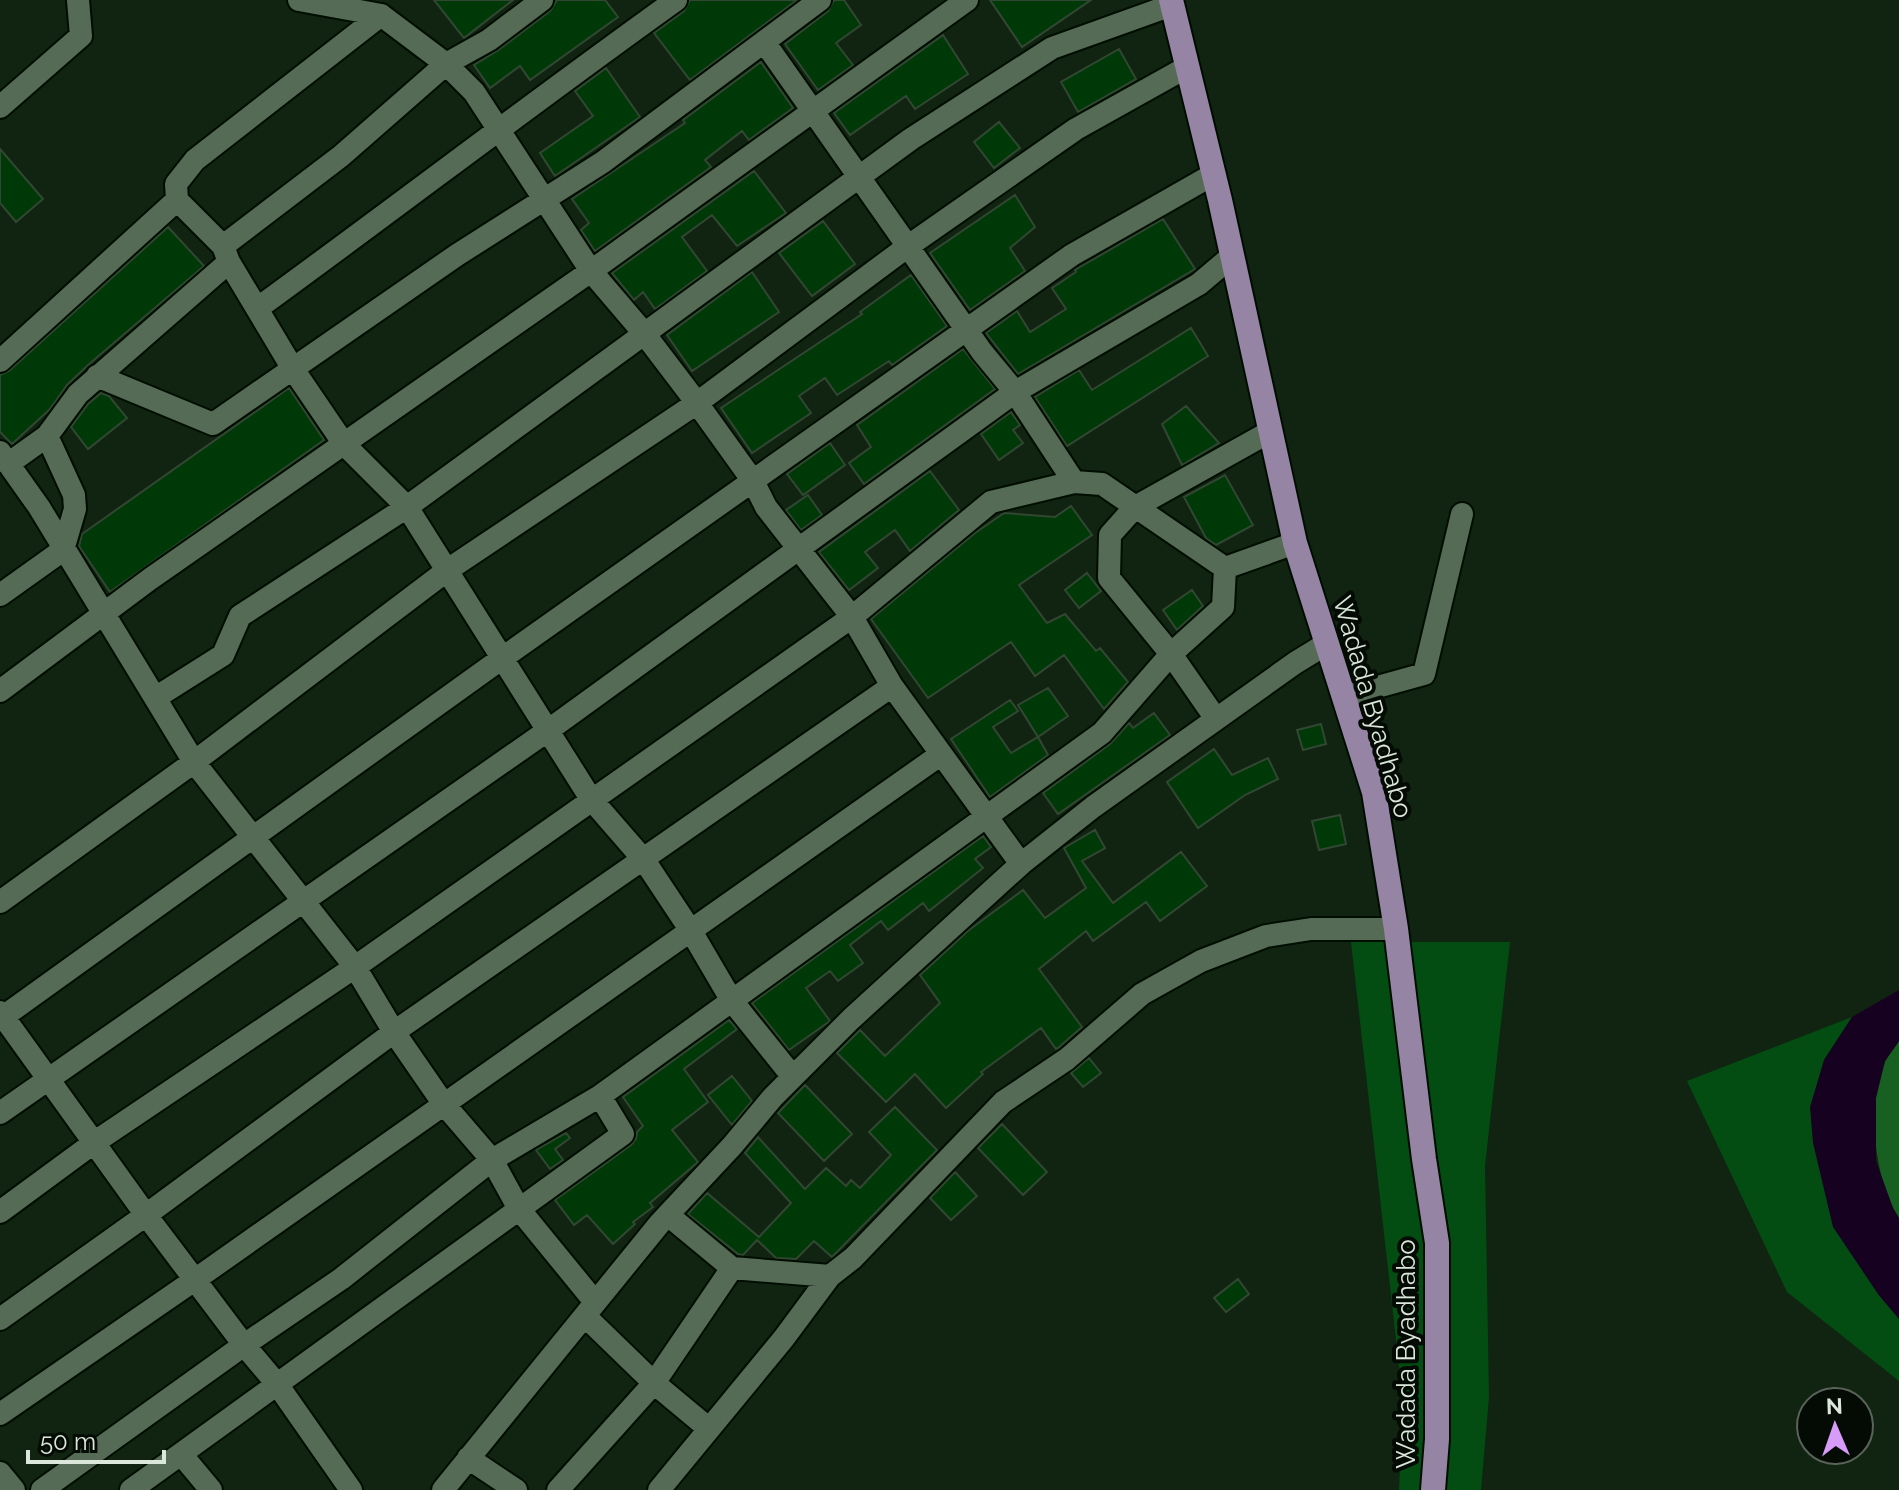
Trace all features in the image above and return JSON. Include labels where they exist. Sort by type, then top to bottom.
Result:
[{"type":"main road","name":"Wadada Byadhabo","points":[[1171,3],[1214,174],[1295,543],[1374,792],[1396,929],[1437,1243],[1437,1439],[1433,1490]]},
{"type":"street","points":[[0,107],[81,36],[78,0]]},
{"type":"street","points":[[299,0],[381,15],[446,64],[474,92],[591,271],[697,403],[753,481],[766,507],[852,617],[892,686],[1021,864]]},
{"type":"street","points":[[542,0],[489,40],[446,64],[226,254],[78,394],[47,436],[4,458],[39,507],[194,762],[355,967],[394,1032],[443,1103],[492,1160],[519,1209],[590,1309],[654,1383],[708,1428]]},
{"type":"street","points":[[258,308],[498,128],[676,0]]},
{"type":"street","points":[[97,376],[213,424],[457,255],[603,162],[820,0]]},
{"type":"street","points":[[0,691],[967,0]]},
{"type":"street","points":[[155,698],[223,655],[240,616],[407,507],[911,139],[1052,48],[1171,3]]},
{"type":"street","points":[[381,15],[195,160],[176,184],[177,200],[226,254],[293,369],[344,444],[407,507],[449,569],[501,659],[550,729],[591,799],[644,860],[732,1001],[793,1077]]},
{"type":"street","points":[[765,43],[907,247],[1015,392],[1074,482]]},
{"type":"street","points":[[0,902],[194,762],[449,569],[697,403],[907,247],[1076,129],[1187,67]]},
{"type":"street","points":[[351,1490],[277,1384],[146,1215],[1,1016],[1072,255],[1214,174]]},
{"type":"street","points":[[0,361],[177,200]]},
{"type":"street","points":[[0,1113],[550,729],[1015,392],[1199,284],[1232,256]]},
{"type":"street","points":[[1216,719],[1171,654],[1109,578],[1110,535],[1135,507],[1271,431]]},
{"type":"street","points":[[0,595],[63,550],[75,509],[74,495],[47,436]]},
{"type":"street","points":[[0,1212],[95,1142],[355,967],[852,617],[991,502],[1074,482],[1102,484],[1225,568]]},
{"type":"street","points":[[1345,696],[1424,674],[1462,514]]},
{"type":"street","points":[[1225,568],[1295,543]]},
{"type":"street","points":[[42,1490],[341,1279],[492,1160],[600,1096],[1102,733],[1171,654],[1223,607],[1225,568]]},
{"type":"street","points":[[443,1490],[668,1215],[793,1077],[851,1019],[1021,864],[1093,807],[1326,644]]},
{"type":"street","points":[[0,1319],[394,1032],[892,686]]},
{"type":"street","points":[[0,1414],[940,755]]},
{"type":"street","points":[[659,1490],[784,1338],[830,1276],[863,1248],[1003,1102],[1067,1059],[1142,994],[1201,961],[1266,936],[1311,929],[1396,929]]},
{"type":"street","points":[[131,1490],[623,1134],[600,1096]]},
{"type":"street","points":[[668,1215],[732,1268],[830,1276]]},
{"type":"street","points":[[558,1490],[654,1383],[732,1268]]},
{"type":"street","points":[[181,1454],[211,1490]]},
{"type":"street","points":[[468,1458],[516,1490]]},
{"type":"street","points":[[0,1473],[14,1490]]},
{"type":"green space","points":[[1351,942],[1510,942],[1485,1166],[1489,1397],[1481,1490],[1399,1490],[1403,1401]]},
{"type":"green space","points":[[1852,1017],[1824,1060],[1878,1294],[1899,1319],[1899,1381],[1787,1292],[1687,1081]]},
{"type":"green space","points":[[1899,1041],[1899,1218],[1884,1183],[1874,1120],[1879,1080],[1886,1059]]},
{"type":"shaded area","points":[[1899,990],[1899,1041],[1885,1061],[1876,1098],[1876,1161],[1899,1218],[1899,1319],[1878,1294],[1833,1227],[1813,1143],[1810,1107],[1824,1060],[1852,1017]]},
{"type":"building","points":[[434,0],[513,0],[464,38]]},
{"type":"building","points":[[557,0],[605,0],[618,17],[530,80],[520,66],[490,88],[474,65],[550,11]]},
{"type":"building","points":[[690,0],[797,0],[690,80],[654,33],[684,11]]},
{"type":"building","points":[[834,0],[844,0],[861,25],[836,43],[853,65],[818,90],[785,44],[828,11]]},
{"type":"building","points":[[990,0],[1091,0],[1022,47]]},
{"type":"building","points":[[943,35],[968,74],[915,109],[906,96],[850,135],[834,113]]},
{"type":"building","points":[[1119,49],[1136,79],[1078,112],[1061,82]]},
{"type":"building","points":[[761,62],[793,108],[749,140],[742,131],[705,160],[711,167],[595,251],[581,230],[589,223],[572,199],[685,123],[683,120]]},
{"type":"building","points":[[606,68],[640,117],[555,176],[540,153],[593,116],[575,91]]},
{"type":"building","points":[[999,122],[1020,148],[994,168],[974,142]]},
{"type":"building","points":[[0,149],[43,199],[16,222],[0,203]]},
{"type":"building","points":[[754,171],[786,213],[737,246],[712,215],[682,237],[707,271],[655,309],[643,292],[634,300],[612,273]]},
{"type":"building","points":[[1015,195],[1035,227],[1010,248],[1025,271],[970,310],[930,253]]},
{"type":"building","points":[[1163,219],[1195,269],[1018,374],[986,333],[1017,311],[1030,332],[1066,309],[1052,288],[1075,270]]},
{"type":"building","points":[[823,221],[855,264],[812,296],[779,253]]},
{"type":"building","points":[[168,227],[204,266],[88,365],[67,385],[50,409],[12,444],[0,432],[0,375],[9,371]]},
{"type":"building","points":[[752,272],[779,312],[692,371],[667,335]]},
{"type":"building","points":[[911,275],[947,326],[892,365],[889,361],[837,395],[825,378],[799,396],[811,413],[752,453],[721,408],[862,314],[860,312]]},
{"type":"building","points":[[1191,328],[1208,356],[1067,446],[1035,397],[1079,370],[1092,390]]},
{"type":"building","points":[[963,349],[995,389],[864,484],[849,463],[871,447],[857,425]]},
{"type":"building","points":[[289,388],[324,440],[110,592],[79,546],[82,534]]},
{"type":"building","points":[[101,393],[109,396],[127,418],[88,449],[71,427],[88,404]]},
{"type":"building","points":[[1186,406],[1219,443],[1182,465],[1162,424]]},
{"type":"building","points":[[1011,412],[1020,425],[1013,430],[1023,443],[999,460],[981,434]]},
{"type":"building","points":[[830,443],[845,465],[803,495],[787,474]]},
{"type":"building","points":[[930,471],[959,510],[910,551],[895,530],[865,552],[878,568],[849,590],[819,552]]},
{"type":"building","points":[[1225,475],[1253,525],[1216,545],[1206,538],[1184,497]]},
{"type":"building","points":[[808,495],[822,515],[801,530],[786,510]]},
{"type":"building","points":[[1071,506],[1092,535],[1019,585],[1047,623],[1065,614],[1096,651],[1100,648],[1128,682],[1104,709],[1064,655],[1035,676],[1011,642],[928,698],[871,619],[975,533],[1004,513],[1055,517]]},
{"type":"building","points":[[1087,573],[1101,591],[1079,608],[1065,590]]},
{"type":"building","points":[[1192,590],[1203,606],[1177,630],[1163,610]]},
{"type":"building","points":[[1048,688],[1068,716],[1038,737],[1018,705]]},
{"type":"building","points":[[1010,700],[1018,711],[993,727],[1011,753],[1038,737],[1048,755],[990,797],[951,739]]},
{"type":"building","points":[[1154,713],[1170,735],[1058,814],[1043,793],[1110,744],[1129,723],[1133,728]]},
{"type":"building","points":[[1321,724],[1326,744],[1303,750],[1297,730]]},
{"type":"building","points":[[1214,749],[1232,775],[1268,758],[1278,779],[1245,795],[1198,828],[1167,782]]},
{"type":"building","points":[[1340,815],[1346,844],[1319,850],[1312,821]]},
{"type":"building","points":[[1095,830],[1105,848],[1082,861],[1113,903],[1181,852],[1207,886],[1160,921],[1146,902],[1093,941],[1086,931],[1039,969],[1082,1027],[1058,1048],[1041,1028],[981,1072],[983,1074],[946,1108],[915,1074],[886,1102],[837,1053],[860,1030],[885,1056],[940,1003],[920,975],[969,930],[1023,890],[1045,918],[1086,888],[1064,848]]},
{"type":"building","points":[[983,836],[991,847],[975,859],[983,868],[929,911],[923,903],[888,930],[881,921],[850,945],[863,963],[838,981],[830,971],[806,988],[830,1021],[789,1050],[752,1003]]},
{"type":"building","points":[[729,1020],[737,1029],[684,1069],[708,1102],[672,1130],[698,1162],[650,1203],[653,1207],[633,1222],[635,1224],[613,1244],[587,1215],[574,1225],[555,1200],[631,1145],[643,1126],[623,1097]]},
{"type":"building","points":[[1089,1058],[1101,1073],[1083,1087],[1071,1073]]},
{"type":"building","points":[[732,1076],[752,1101],[732,1125],[708,1095]]},
{"type":"building","points":[[805,1085],[852,1134],[824,1161],[778,1113]]},
{"type":"building","points":[[895,1107],[937,1150],[832,1257],[814,1241],[796,1259],[776,1258],[757,1240],[743,1255],[738,1254],[688,1214],[707,1193],[759,1237],[791,1203],[745,1153],[758,1137],[805,1189],[826,1168],[846,1186],[851,1180],[860,1188],[891,1155],[869,1132]]},
{"type":"building","points":[[1002,1124],[1047,1172],[1023,1195],[978,1148]]},
{"type":"building","points":[[566,1133],[570,1138],[555,1149],[563,1160],[550,1169],[536,1150]]},
{"type":"building","points":[[955,1172],[977,1196],[951,1220],[930,1198]]},
{"type":"building","points":[[1238,1279],[1249,1294],[1226,1312],[1214,1298]]}]
